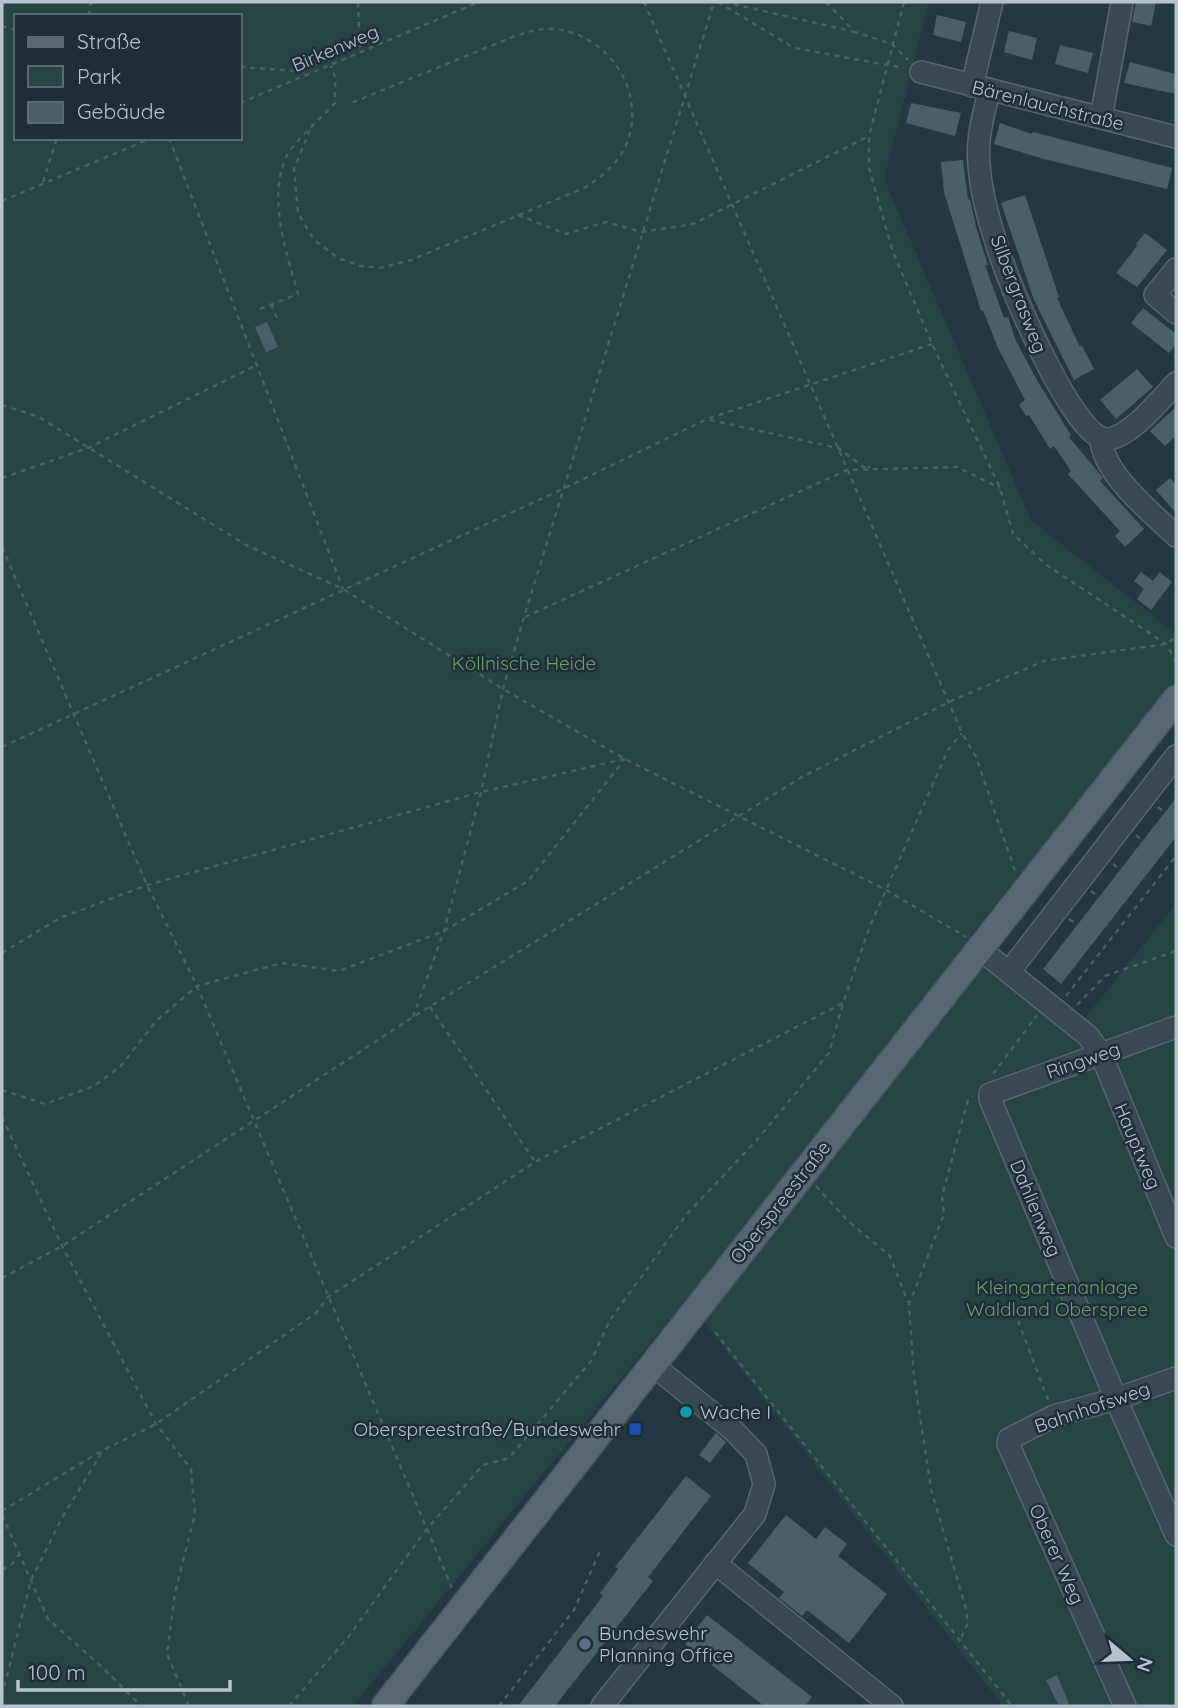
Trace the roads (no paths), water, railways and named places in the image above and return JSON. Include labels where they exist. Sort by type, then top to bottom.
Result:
[{"type":"main road","name":"Oberspreestraße","points":[[385,1706],[1176,699]]},
{"type":"street","name":"Silbergrasweg","points":[[992,2],[980,88],[979,164],[984,196],[1003,263],[1030,331],[1072,407],[1093,435],[1101,438],[1104,457],[1133,495],[1176,536]]},
{"type":"street","points":[[1101,118],[1122,2]]},
{"type":"street","name":"Bärenlauchstraße","points":[[920,72],[1176,137]]},
{"type":"street","points":[[1176,269],[1155,295],[1176,313]]},
{"type":"street","points":[[1101,438],[1117,437],[1129,429],[1176,383]]},
{"type":"street","points":[[1009,972],[1176,756]]},
{"type":"street","name":"Hauptweg","points":[[980,949],[1088,1037],[1101,1054],[1176,1237]]},
{"type":"street","name":"Ringweg","points":[[985,1088],[1101,1054],[1176,1027]]},
{"type":"street","name":"Dahlienweg","points":[[985,1088],[1176,1535]]},
{"type":"street","points":[[602,1706],[755,1514],[764,1484],[756,1454],[733,1430],[654,1366]]},
{"type":"street","name":"Bahnhofsweg","points":[[1009,1439],[1054,1416],[1116,1399],[1176,1378]]},
{"type":"street","name":"Oberer Weg","points":[[1009,1439],[1008,1444],[1125,1706]]},
{"type":"street","points":[[715,1563],[892,1706]]},
{"type":"place","name":"Wache I","points":[[686,1412]]},
{"type":"place","name":"Oberspreestraße/Bundeswehr","points":[[635,1429]]},
{"type":"place","name":"Bundeswehr Planning Office","points":[[585,1644]]},
{"type":"park label","name":"Köllnische Heide","points":[[524,663]]},
{"type":"park label","name":"Kleingartenanlage Waldland Oberspree","points":[[1057,1298]]}]
